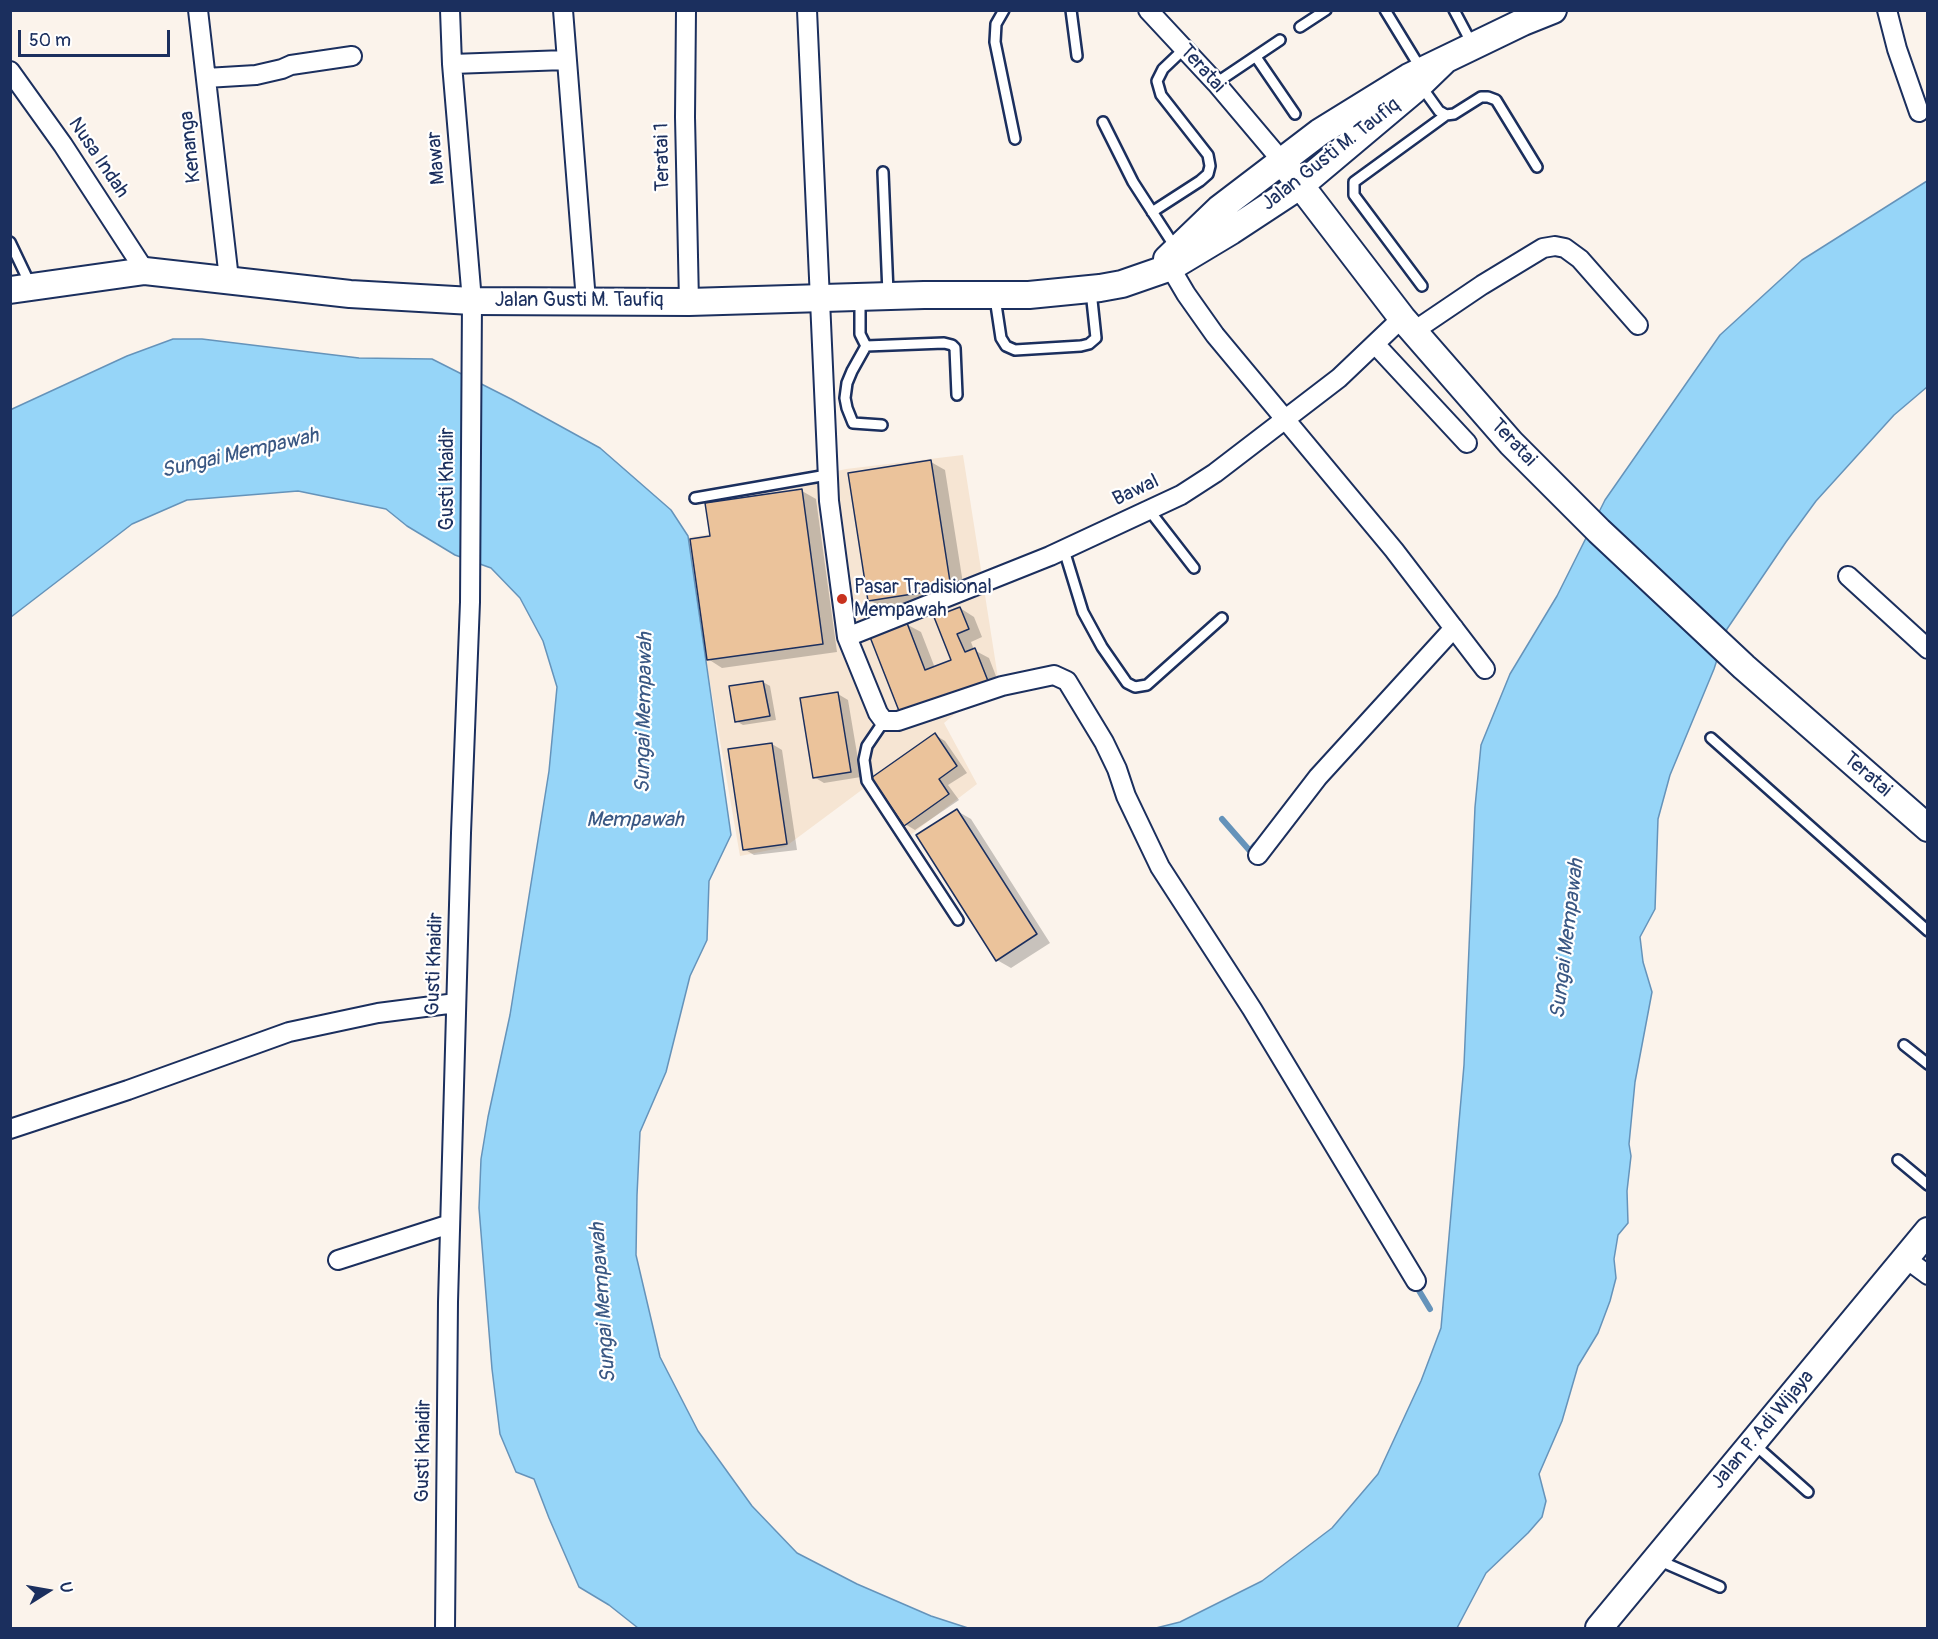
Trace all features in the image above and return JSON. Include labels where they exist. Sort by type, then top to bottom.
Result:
[{"type":"main road","name":"Jalan Gusti M. Taufiq","points":[[1165,263],[1219,209],[1320,132],[1409,77],[1429,71],[1474,46],[1553,10]]},
{"type":"main road","name":"Jalan Gusti M. Taufiq","points":[[21,288],[145,271],[350,294],[472,301],[689,302],[860,296],[1029,295],[1091,289],[1122,284],[1165,263],[1192,256],[1300,185],[1429,71]]},
{"type":"main road","name":"Teratai","points":[[1281,160],[1408,325],[1511,443],[1599,531],[1744,668],[1928,828]]},
{"type":"main road","name":"Jalan P. Adi Wijaya","points":[[1599,1629],[1928,1231]]},
{"type":"street","name":"Kenanga","points":[[198,10],[229,279]]},
{"type":"street","name":"Mawar","points":[[450,10],[452,64],[472,301]]},
{"type":"street","points":[[563,10],[585,301]]},
{"type":"street","name":"Teratai 1","points":[[686,10],[684,117],[689,302]]},
{"type":"street","points":[[807,10],[829,501],[847,637],[878,713],[884,721],[906,719],[976,693],[1019,682],[1054,675],[1067,681],[1104,741],[1126,796],[1160,867],[1252,1009],[1416,1281]]},
{"type":"street","name":"Teratai","points":[[1148,10],[1216,83],[1281,160]]},
{"type":"street","points":[[1887,10],[1897,49],[1919,112]]},
{"type":"street","points":[[206,78],[256,75],[291,65],[352,56]]},
{"type":"street","points":[[452,64],[566,60]]},
{"type":"street","name":"Nusa Indah","points":[[10,71],[63,146],[145,271]]},
{"type":"street","name":"Bawal","points":[[847,637],[1064,550],[1181,495],[1215,473],[1339,378],[1375,344],[1543,248],[1555,246],[1565,248],[1580,259],[1638,325]]},
{"type":"street","points":[[1165,263],[1215,334],[1394,550],[1485,669]]},
{"type":"street","name":"Gusti Khaidir","points":[[445,1629],[450,1224],[470,602],[472,301]]},
{"type":"street","points":[[1375,344],[1467,443]]},
{"type":"street","points":[[1848,576],[1928,649]]},
{"type":"street","points":[[1258,855],[1318,777],[1454,628]]},
{"type":"street","points":[[10,1129],[128,1090],[289,1032],[378,1012],[456,1003]]},
{"type":"street","points":[[338,1260],[450,1224]]},
{"type":"street","points":[[1905,1258],[1928,1275]]},
{"type":"lane","points":[[1004,10],[996,24],[995,42],[1015,139]]},
{"type":"lane","points":[[1071,10],[1077,56]]},
{"type":"lane","points":[[1300,27],[1326,10]]},
{"type":"lane","points":[[1385,10],[1429,71],[1439,111],[1446,115]]},
{"type":"lane","points":[[1454,10],[1474,46]]},
{"type":"lane","points":[[1216,83],[1280,40]]},
{"type":"lane","points":[[1152,213],[1200,181],[1208,174],[1210,166],[1208,155],[1161,95],[1157,81],[1163,69],[1184,49]]},
{"type":"lane","points":[[1256,57],[1295,114]]},
{"type":"lane","points":[[1422,286],[1354,195],[1354,182],[1446,115],[1454,114],[1481,97],[1496,100],[1537,167]]},
{"type":"lane","points":[[1103,122],[1133,182],[1152,213],[1165,263]]},
{"type":"lane","points":[[883,172],[888,296]]},
{"type":"lane","points":[[10,242],[21,288]]},
{"type":"lane","points":[[994,295],[1001,338],[1006,346],[1015,350],[1070,347],[1089,344],[1096,338],[1091,289]]},
{"type":"lane","points":[[860,296],[860,334],[866,346]]},
{"type":"lane","points":[[866,346],[950,344],[955,348],[957,395]]},
{"type":"lane","points":[[866,346],[848,383],[845,398],[847,408],[853,423],[882,425]]},
{"type":"lane","points":[[695,498],[827,475]]},
{"type":"lane","points":[[1149,510],[1194,568]]},
{"type":"lane","points":[[1064,550],[1083,612],[1102,647],[1127,683],[1135,687],[1147,685],[1221,618]]},
{"type":"lane","points":[[884,721],[867,746],[864,760],[867,781],[958,920]]},
{"type":"lane","points":[[1711,738],[1928,931]]},
{"type":"lane","points":[[1904,1045],[1928,1064]]},
{"type":"lane","points":[[1898,1160],[1928,1185]]},
{"type":"lane","points":[[1752,1443],[1808,1492]]},
{"type":"lane","points":[[1656,1559],[1720,1587]]},
{"type":"shaded area","name":"Pasar Tradisional Mempawah","points":[[963,455],[998,678],[944,723],[977,784],[900,843],[863,789],[785,847],[740,856],[706,660],[689,537],[709,534],[705,501],[846,469]]},
{"type":"water","name":"Sungai Mempawah","points":[[1927,181],[1927,387],[1894,415],[1816,501],[1727,629],[1714,669],[1670,775],[1658,819],[1655,909],[1640,937],[1643,962],[1652,992],[1635,1082],[1629,1144],[1631,1156],[1627,1191],[1628,1223],[1618,1235],[1614,1259],[1616,1278],[1610,1301],[1598,1333],[1578,1366],[1562,1421],[1539,1474],[1546,1501],[1542,1517],[1486,1573],[1457,1628],[1156,1628],[1180,1622],[1262,1581],[1332,1528],[1378,1474],[1421,1381],[1441,1328],[1464,1065],[1475,807],[1481,745],[1510,674],[1557,596],[1605,500],[1720,335],[1802,260]]},
{"type":"water","name":"Mempawah","points":[[173,339],[202,339],[359,358],[432,359],[600,448],[671,510],[688,536],[731,835],[709,881],[707,940],[690,976],[666,1072],[640,1132],[636,1255],[660,1357],[698,1431],[752,1506],[797,1553],[857,1584],[931,1616],[968,1628],[638,1628],[609,1605],[579,1587],[534,1479],[516,1472],[500,1434],[492,1369],[479,1208],[481,1159],[510,1015],[549,771],[557,687],[543,641],[520,598],[491,568],[455,555],[407,526],[386,509],[298,491],[187,500],[132,524],[11,617],[10,410],[127,356]]},
{"type":"building","points":[[931,460],[951,588],[868,601],[848,473]]},
{"type":"building","points":[[802,489],[823,644],[707,660],[690,539],[710,536],[705,503]]},
{"type":"building","points":[[960,607],[969,629],[957,634],[965,652],[975,648],[988,681],[901,716],[870,637],[907,623],[925,670],[951,660],[934,617]]},
{"type":"building","points":[[763,681],[770,716],[735,722],[729,686]]},
{"type":"building","points":[[838,692],[851,772],[813,778],[800,698]]},
{"type":"building","points":[[935,733],[957,766],[939,779],[949,794],[904,826],[871,778]]},
{"type":"building","points":[[772,743],[787,844],[743,850],[728,749]]},
{"type":"building","points":[[957,809],[1037,934],[996,961],[916,835]]},
{"type":"waterway","points":[[1222,819],[1250,851],[1255,845]]},
{"type":"waterway","points":[[1415,1284],[1430,1309]]},
{"type":"place","name":"Pasar Tradisional Mempawah","points":[[842,599]]}]
